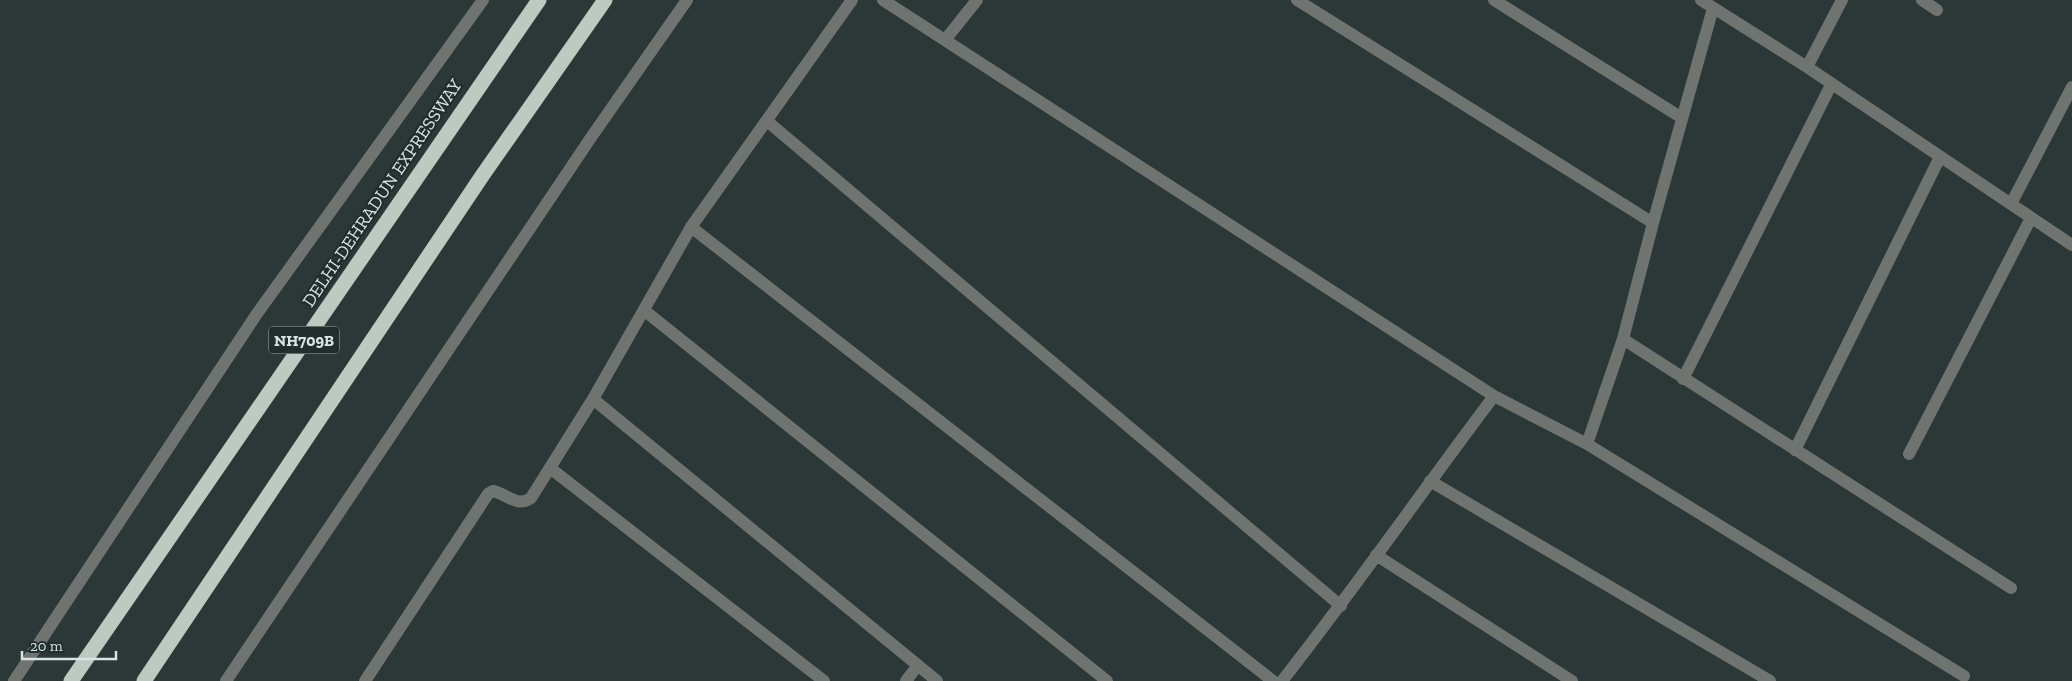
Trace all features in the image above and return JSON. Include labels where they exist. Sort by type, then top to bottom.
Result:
[{"type":"highway","name":"DELHI-DEHRADUN EXPRESSWAY","points":[[71,681],[539,0]]},
{"type":"highway","name":"NH709B","points":[[144,681],[482,176],[605,0]]},
{"type":"street","points":[[14,681],[256,315],[483,0]]},
{"type":"street","points":[[226,681],[686,0]]},
{"type":"street","points":[[365,681],[488,494],[493,491],[498,492],[516,502],[524,502],[531,498],[594,399],[691,227],[852,0]]},
{"type":"street","points":[[883,0],[1494,396],[1587,444],[1964,676]]},
{"type":"street","points":[[945,40],[977,0]]},
{"type":"street","points":[[1297,0],[1653,224]]},
{"type":"street","points":[[1494,0],[1682,118]]},
{"type":"street","points":[[1701,0],[1807,67],[2072,245]]},
{"type":"street","points":[[1807,67],[1842,0]]},
{"type":"street","points":[[1922,0],[1938,10]]},
{"type":"street","points":[[1587,444],[1623,340],[1713,8]]},
{"type":"street","points":[[1683,378],[1832,85]]},
{"type":"street","points":[[2011,204],[2072,87]]},
{"type":"street","points":[[767,121],[1341,606]]},
{"type":"street","points":[[1795,450],[1940,157]]},
{"type":"street","points":[[1909,454],[2031,218]]},
{"type":"street","points":[[691,227],[1273,681]]},
{"type":"street","points":[[645,311],[1107,681]]},
{"type":"street","points":[[1623,340],[2011,588]]},
{"type":"street","points":[[1282,681],[1341,606],[1376,555],[1494,396]]},
{"type":"street","points":[[594,399],[937,681]]},
{"type":"street","points":[[550,468],[824,681]]},
{"type":"street","points":[[1430,481],[1770,681]]},
{"type":"street","points":[[1376,555],[1572,681]]},
{"type":"street","points":[[906,681],[918,665]]}]
